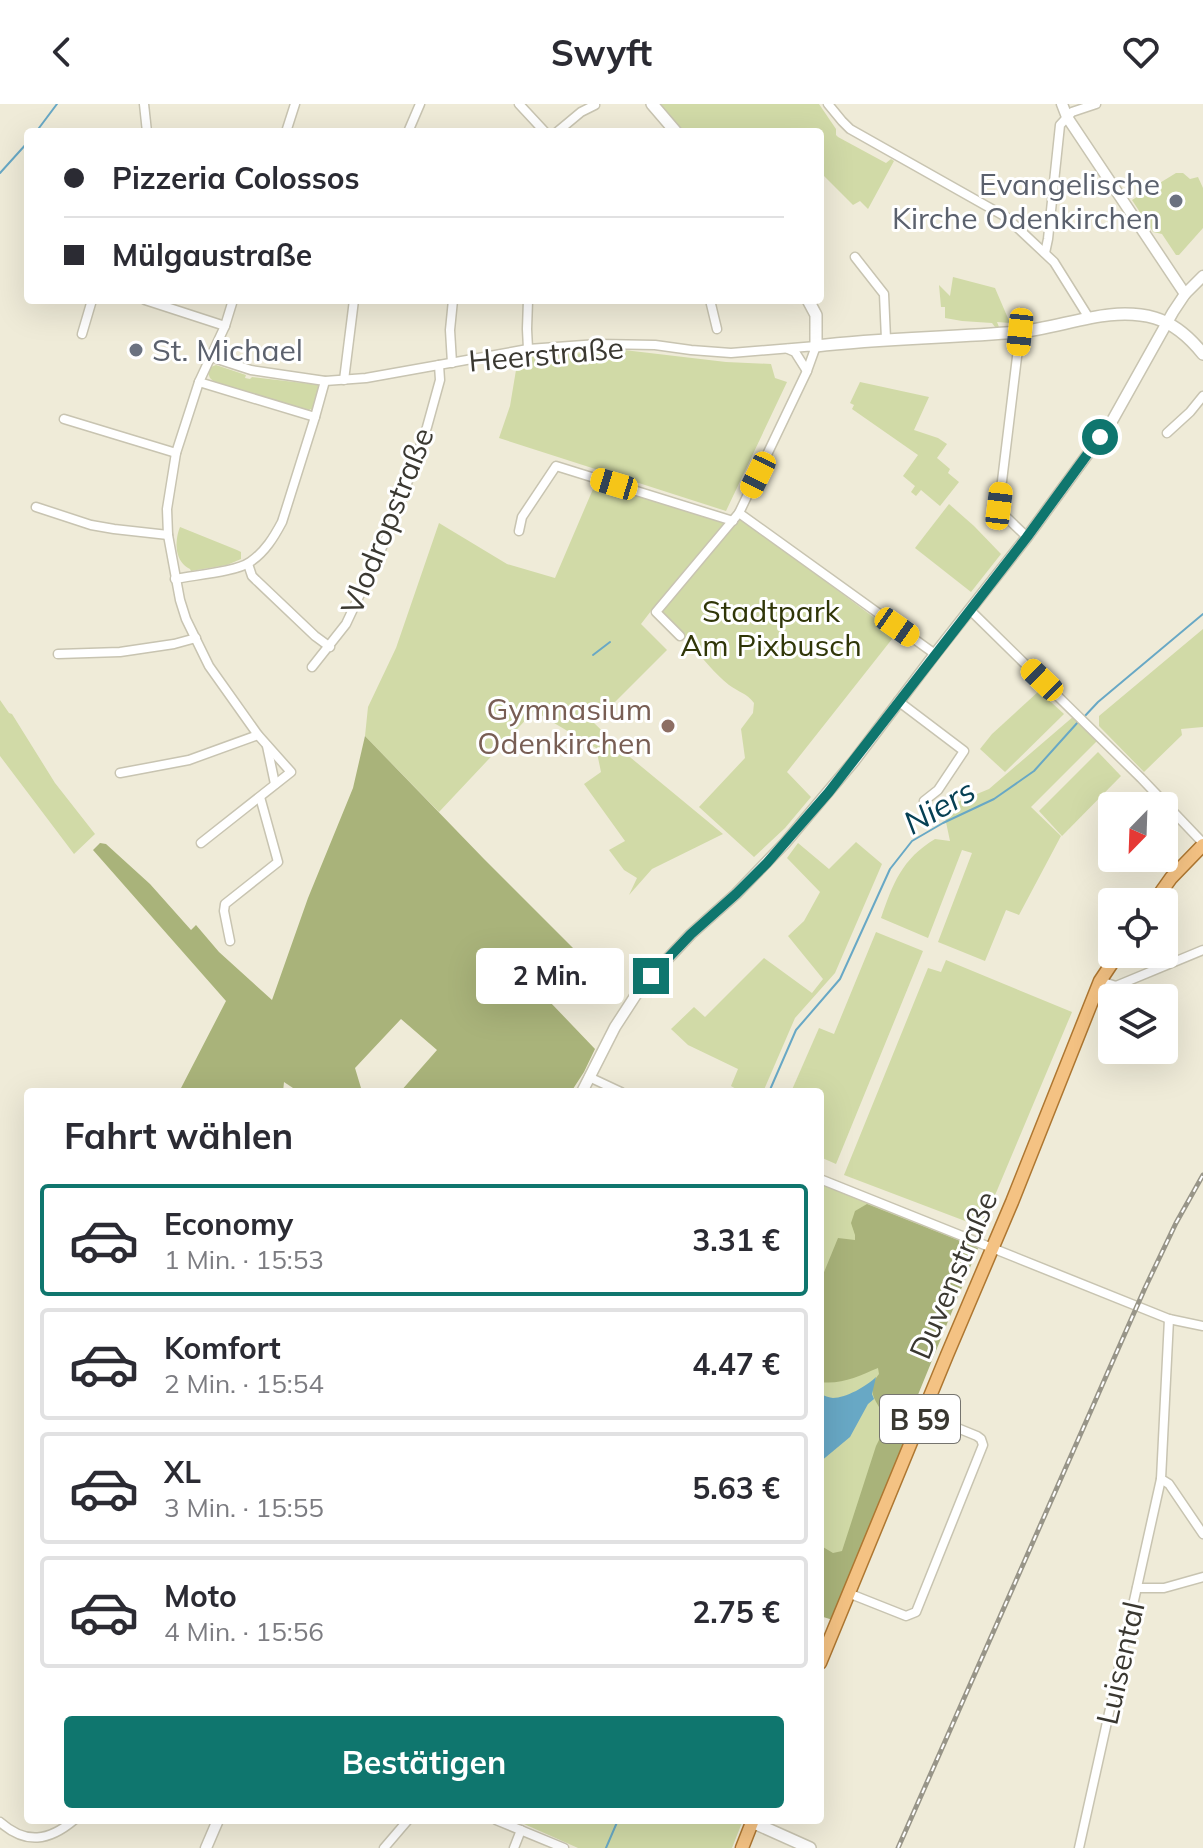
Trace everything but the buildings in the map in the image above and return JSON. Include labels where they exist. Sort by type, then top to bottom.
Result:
[{"type":"main road","points":[[652,104],[673,128]]},
{"type":"main road","points":[[810,304],[816,315],[816,346],[1020,332],[1117,313],[1156,318],[1167,323],[1193,341],[1203,354]]},
{"type":"main road","points":[[1164,888],[1203,844]]},
{"type":"main road","name":"Duvenstraße","points":[[824,1653],[1012,1202],[1100,981],[1109,968]]},
{"type":"main road","points":[[742,1848],[751,1824]]},
{"type":"main road","points":[[758,1824],[810,1848]]},
{"type":"street","points":[[144,104],[147,128]]},
{"type":"street","points":[[287,128],[295,104]]},
{"type":"street","points":[[410,128],[420,104]]},
{"type":"street","points":[[519,104],[541,128]]},
{"type":"street","points":[[828,104],[850,129],[1006,217],[1054,262],[1089,318]]},
{"type":"street","points":[[1062,104],[1067,117],[1185,294]]},
{"type":"street","points":[[1045,253],[1060,125],[1072,112],[1096,104]]},
{"type":"street","points":[[562,128],[595,105]]},
{"type":"street","points":[[855,257],[884,294],[886,339]]},
{"type":"street","points":[[584,1088],[615,1027],[641,987],[691,934],[767,863],[854,761],[1027,537],[1112,421],[1185,294],[1203,276]]},
{"type":"street","points":[[82,334],[91,304]]},
{"type":"street","points":[[157,304],[225,326]]},
{"type":"street","points":[[201,843],[291,772],[258,735],[209,666],[186,619],[168,535],[167,509],[176,453],[199,382],[232,304]]},
{"type":"street","points":[[344,380],[354,304]]},
{"type":"street","points":[[452,363],[453,304]]},
{"type":"street","points":[[528,304],[528,349]]},
{"type":"street","points":[[711,304],[717,329]]},
{"type":"street","points":[[1020,332],[999,506],[1027,537]]},
{"type":"street","name":"Heerstraße","points":[[211,357],[251,370],[325,381],[528,349],[598,344],[655,345],[731,353],[816,346]]},
{"type":"street","points":[[680,636],[656,612],[739,513],[816,346]]},
{"type":"street","points":[[787,348],[795,352],[807,371]]},
{"type":"street","name":"Vlodropstraße","points":[[312,667],[330,647],[355,609],[404,494],[440,380],[439,365]]},
{"type":"street","points":[[175,579],[248,564],[274,537],[282,522],[325,381]]},
{"type":"street","points":[[199,382],[315,417]]},
{"type":"street","points":[[1167,433],[1203,396]]},
{"type":"street","points":[[64,419],[176,453]]},
{"type":"street","points":[[519,531],[522,517],[556,466],[733,521]]},
{"type":"street","points":[[36,507],[91,525],[168,535]]},
{"type":"street","points":[[739,513],[935,654]]},
{"type":"street","points":[[248,564],[252,576],[330,647]]},
{"type":"street","points":[[970,610],[1203,844]]},
{"type":"street","points":[[58,654],[120,652],[196,638]]},
{"type":"street","points":[[898,701],[964,751],[938,790],[924,801]]},
{"type":"street","points":[[120,773],[189,760],[258,735]]},
{"type":"street","points":[[266,744],[275,784]]},
{"type":"street","points":[[230,941],[225,904],[278,862],[260,797]]},
{"type":"street","points":[[1100,981],[1116,986],[1203,950]]},
{"type":"street","points":[[589,1077],[612,1088]]},
{"type":"street","points":[[824,1181],[1169,1319],[1203,1326]]},
{"type":"street","name":"Luisental","points":[[1079,1848],[1161,1479],[1169,1319]]},
{"type":"street","points":[[848,1593],[906,1616],[916,1612],[983,1445],[977,1436],[923,1414]]},
{"type":"street","points":[[1161,1479],[1169,1484],[1203,1534]]},
{"type":"street","points":[[1137,1588],[1164,1588],[1203,1577]]},
{"type":"street","points":[[0,1822],[22,1836],[41,1838],[68,1824]]},
{"type":"street","points":[[206,1848],[216,1824]]},
{"type":"street","points":[[384,1848],[405,1824]]},
{"type":"street","points":[[506,1824],[564,1848]]},
{"type":"street","points":[[514,1848],[521,1830]]},
{"type":"street","points":[[35,1848],[41,1838]]},
{"type":"green space","points":[[658,104],[819,104],[838,137],[886,163],[891,159],[894,161],[868,209],[860,201],[853,205],[824,176],[824,128],[679,128]]},
{"type":"green space","points":[[1176,173],[1183,173],[1190,179],[1198,177],[1203,188],[1203,228],[1179,255],[1162,234],[1153,232],[1132,200]]},
{"type":"green space","points":[[953,277],[995,288],[1010,323],[997,322],[999,327],[995,327],[992,323],[945,318],[939,285],[950,296]]},
{"type":"green space","points":[[624,350],[771,364],[775,378],[787,382],[726,511],[499,438],[510,406],[518,358]]},
{"type":"green space","points":[[216,365],[250,379],[320,385],[312,410],[214,382],[208,373]]},
{"type":"green space","points":[[860,382],[929,397],[914,430],[947,444],[937,458],[959,482],[940,506],[921,490],[916,496],[911,492],[915,486],[903,476],[918,455],[852,409],[854,405],[850,403]]},
{"type":"green space","name":"Stadtpark Am Pixbusch","points":[[596,482],[723,522],[737,515],[896,634],[787,772],[811,797],[785,828],[754,857],[699,807],[745,758],[741,729],[753,713],[754,703],[729,685],[683,636],[651,611],[641,624],[667,650],[594,723],[625,753],[723,834],[652,869],[629,895],[637,878],[624,870],[609,850],[625,841],[584,784],[601,772],[596,748],[534,711],[439,812],[365,736],[368,707],[396,648],[439,523],[507,564],[555,578]]},
{"type":"green space","points":[[949,504],[1001,554],[971,592],[915,548]]},
{"type":"green space","points":[[180,527],[241,552],[241,559],[227,565],[191,571],[181,562],[177,551]]},
{"type":"green space","points":[[1203,629],[1203,727],[1181,729],[1182,735],[1144,772],[1099,726],[1099,716]]},
{"type":"green space","points":[[1039,691],[1064,714],[1005,772],[980,749]]},
{"type":"green space","points":[[0,700],[55,783],[95,834],[74,854],[0,756]]},
{"type":"green space","points":[[1074,716],[1098,740],[1031,807],[1061,836],[1019,915],[1006,910],[985,961],[938,942],[972,853],[962,850],[928,938],[881,918],[900,873],[914,855],[935,839],[950,841],[943,808],[989,789]]},
{"type":"green space","points":[[365,736],[588,963],[550,1002],[595,1049],[574,1088],[404,1088],[437,1050],[401,1019],[355,1068],[361,1088],[293,1088],[284,1082],[283,1088],[181,1088],[226,1001],[93,850],[100,843],[106,844],[150,884],[191,930],[196,925],[219,952],[272,1000],[308,898],[353,788]]},
{"type":"green space","points":[[1098,752],[1121,776],[1105,792],[1098,792],[1098,799],[1062,836],[1039,811]]},
{"type":"green space","points":[[856,842],[882,864],[835,973],[795,1018],[765,1088],[734,1088],[731,1086],[738,1069],[688,1045],[671,1029],[694,1007],[705,1017],[764,958],[812,993],[823,979],[788,936],[804,921],[820,892],[787,858],[798,843],[829,869]]},
{"type":"green space","points":[[876,932],[923,951],[836,1164],[824,1159],[824,1088],[793,1088],[819,1028],[834,1034]]},
{"type":"green space","points":[[946,960],[1072,1012],[985,1219],[977,1216],[973,1224],[844,1175],[928,968],[941,972]]},
{"type":"green space","points":[[824,1184],[975,1245],[831,1618],[824,1615]]},
{"type":"green space","points":[[867,1204],[978,1248],[904,1429],[908,1438],[833,1620],[824,1617],[824,1548],[833,1553],[842,1551],[876,1446],[887,1424],[872,1388],[879,1374],[878,1368],[843,1381],[824,1382],[824,1272],[838,1238],[855,1240],[851,1223],[855,1211]]},
{"type":"green space","points":[[524,1824],[741,1824],[732,1848],[578,1848]]},
{"type":"water","points":[[876,1377],[872,1394],[874,1399],[868,1404],[850,1437],[824,1459],[824,1395],[833,1398],[844,1396]]},
{"type":"waterway","points":[[39,128],[57,104]]},
{"type":"waterway","points":[[0,173],[24,146]]},
{"type":"waterway","name":"Niers","points":[[1083,718],[1203,614]]},
{"type":"waterway","points":[[593,655],[610,642]]},
{"type":"waterway","name":"Niers","points":[[771,1088],[796,1030],[840,979],[890,869],[912,841],[994,799],[1034,771],[1078,722]]},
{"type":"waterway","name":"Niers","points":[[606,1848],[616,1824]]},
{"type":"railway","points":[[898,1848],[1145,1288],[1203,1175]]},
{"type":"place","name":"Evangelische Kirche Odenkirchen","points":[[1176,201]]},
{"type":"place","name":"St. Michael","points":[[136,350]]},
{"type":"place","name":"Gymnasium Odenkirchen","points":[[668,726]]},
{"type":"route","points":[[651,976],[767,863],[829,792],[1068,484],[1100,437]]}]
